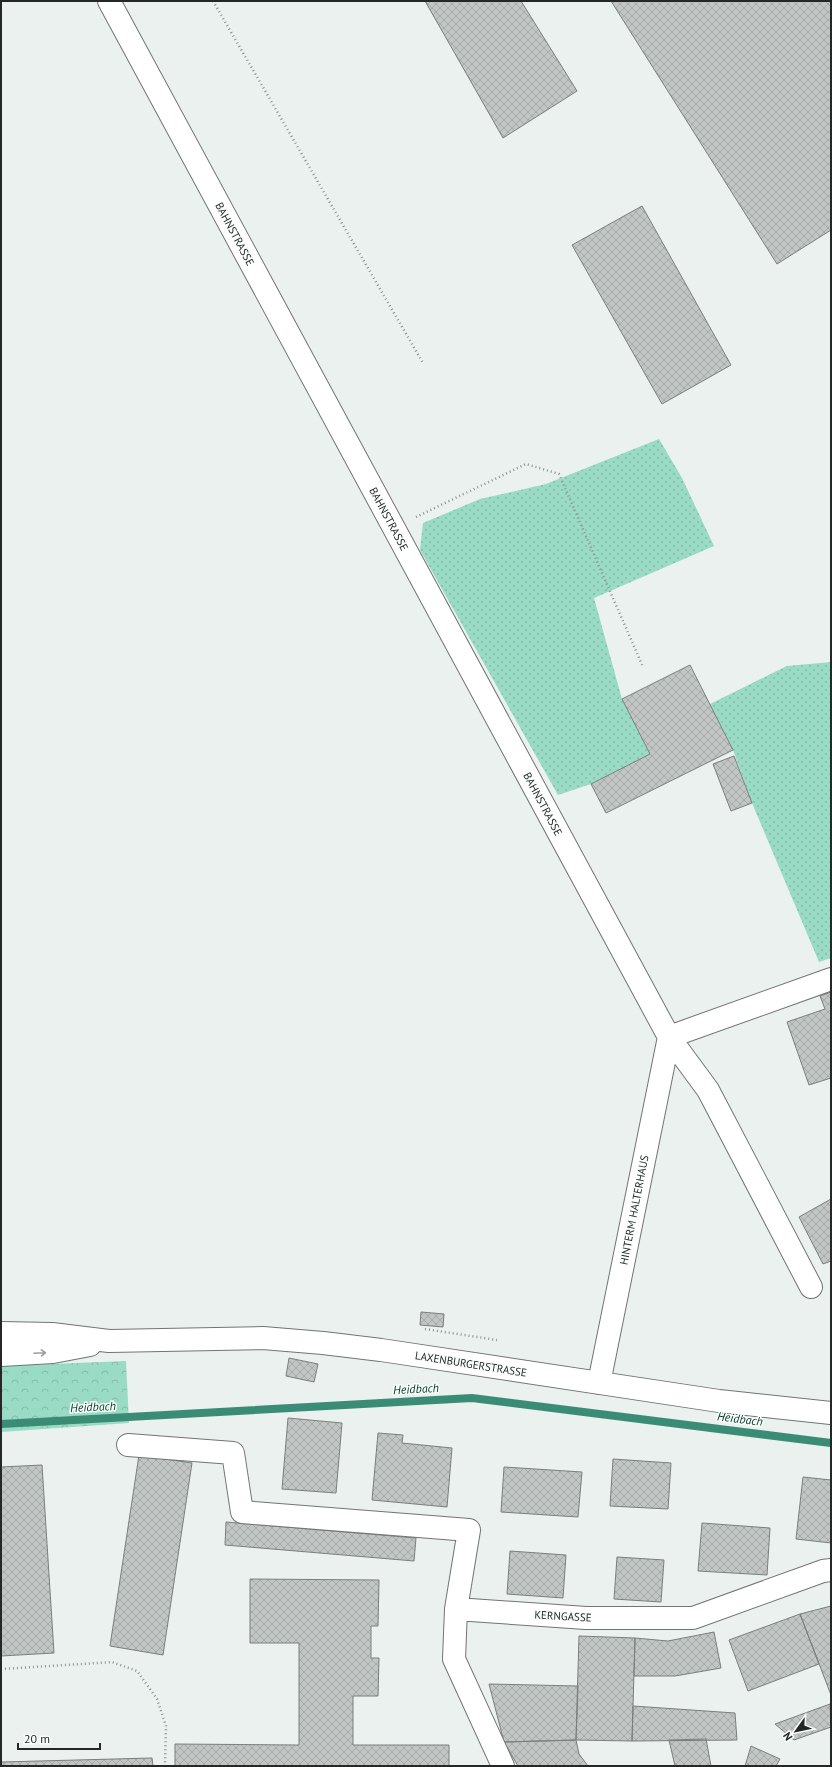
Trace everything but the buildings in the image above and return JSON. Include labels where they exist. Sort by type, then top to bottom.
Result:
[{"type":"street","name":"BAHNSTRASSE","points":[[109,1],[669,1037],[708,1090],[811,1287]]},
{"type":"street","points":[[669,1037],[831,979]]},
{"type":"street","name":"HINTERM HALTERHAUS","points":[[599,1383],[669,1037]]},
{"type":"street","name":"LAXENBURGERSTRASSE","points":[[1,1333],[52,1334],[109,1341],[263,1338],[381,1350],[719,1401],[831,1413]]},
{"type":"street","name":"LAXENBURGERSTRASSE","points":[[1,1355],[53,1352],[109,1341]]},
{"type":"street","points":[[128,1446],[233,1453],[242,1512],[469,1530],[456,1609],[454,1659],[503,1766]]},
{"type":"street","name":"KERNGASSE","points":[[456,1609],[586,1618],[694,1618],[823,1571],[831,1570]]},
{"type":"path","points":[[213,1],[423,363]]},
{"type":"path","points":[[394,528],[526,464],[559,474],[643,667]]},
{"type":"path","points":[[1,1669],[112,1662],[136,1671],[157,1699],[166,1726],[165,1766]]},
{"type":"green space","points":[[659,439],[682,478],[714,546],[594,598],[622,699],[650,754],[591,784],[558,795],[420,550],[423,523],[480,499],[546,484]]},
{"type":"green space","points":[[831,662],[831,958],[819,962],[752,803],[733,750],[710,704],[787,666]]},
{"type":"green space","points":[[126,1361],[129,1423],[1,1432],[1,1366]]},
{"type":"waterway","name":"Heidbach","points":[[1,1424],[472,1398],[831,1443]]}]
